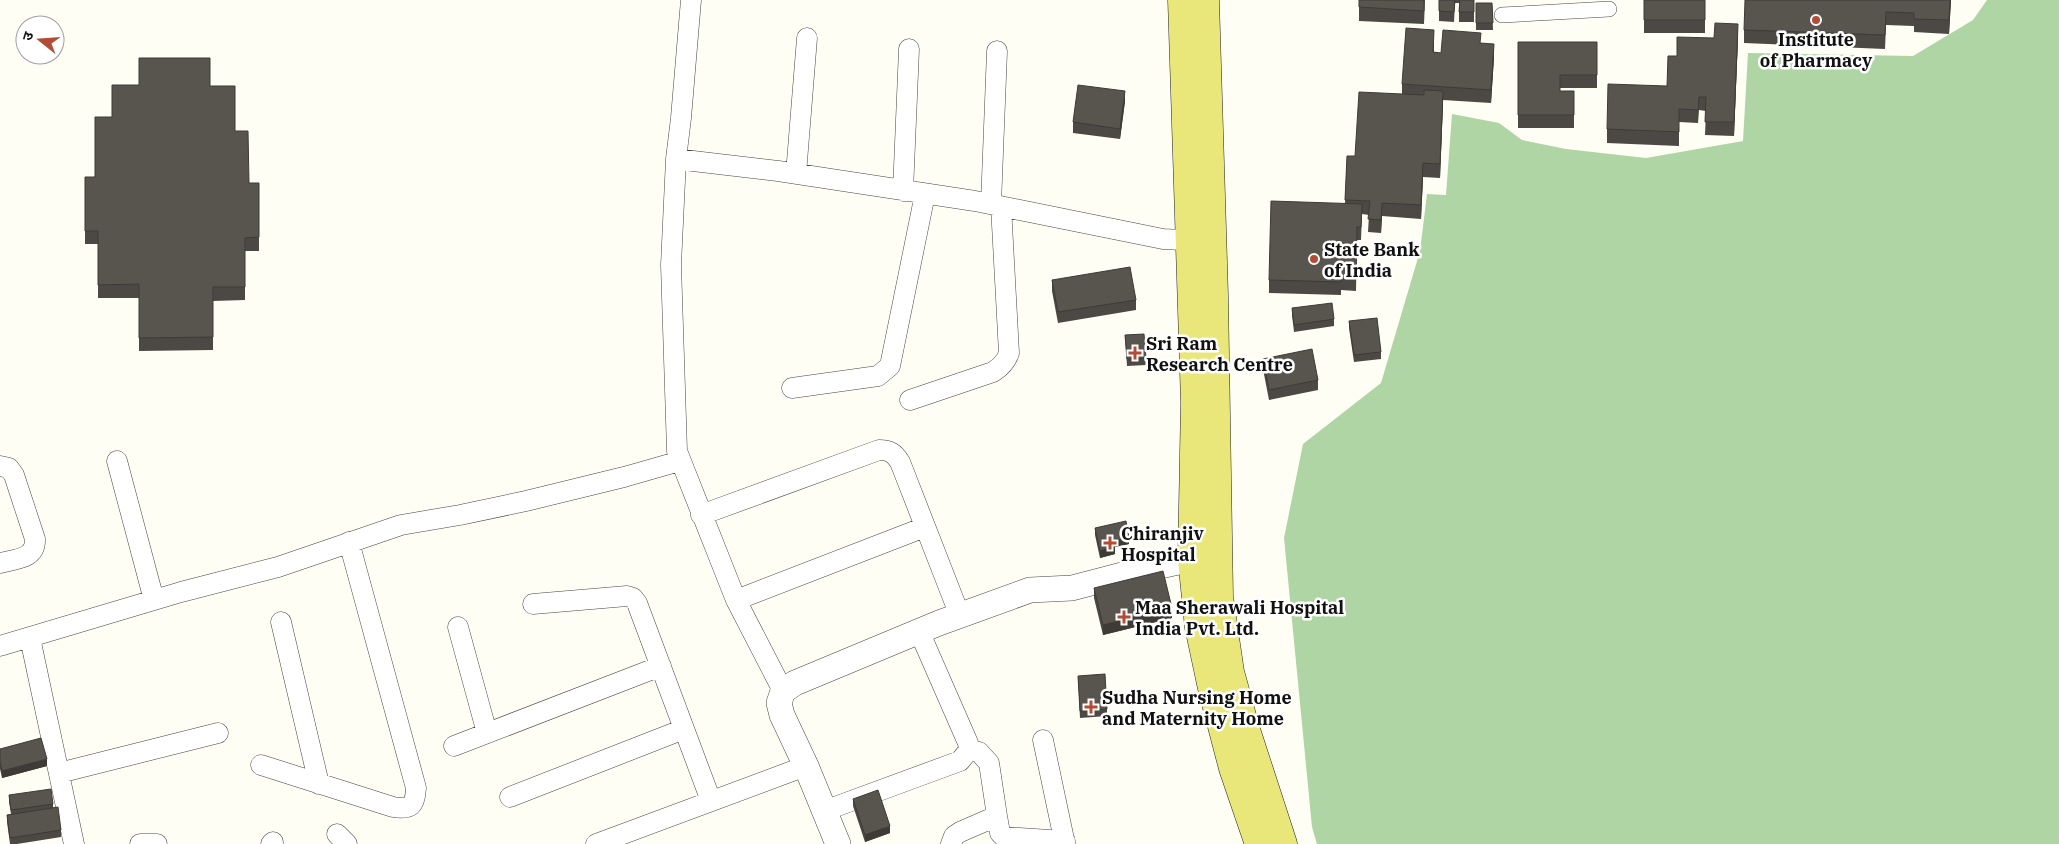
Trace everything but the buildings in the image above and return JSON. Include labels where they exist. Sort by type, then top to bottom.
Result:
[{"type":"main road","points":[[1182,0],[1201,241],[1219,597],[1230,672],[1245,727],[1283,844]]},
{"type":"main road","points":[[1205,0],[1201,241],[1192,560],[1199,627],[1212,688],[1233,768],[1259,844]]},
{"type":"street","points":[[691,0],[682,118],[676,159],[671,265],[677,451],[736,600],[783,690]]},
{"type":"street","points":[[1502,15],[1609,9]]},
{"type":"street","points":[[796,174],[807,38]]},
{"type":"street","points":[[903,191],[909,49]]},
{"type":"street","points":[[910,400],[993,372],[1007,360],[1009,353],[996,205],[997,51]]},
{"type":"street","points":[[676,159],[796,174],[996,205],[1163,239],[1201,241]]},
{"type":"street","points":[[792,388],[878,376],[890,366],[924,194]]},
{"type":"street","points":[[701,515],[879,450],[888,450],[894,453],[900,462],[960,616]]},
{"type":"street","points":[[117,461],[154,600]]},
{"type":"street","points":[[0,646],[154,600],[278,567],[401,525],[526,501],[680,461]]},
{"type":"street","points":[[0,466],[9,468],[14,475],[36,547],[27,557],[0,564]]},
{"type":"street","points":[[736,600],[925,527]]},
{"type":"street","points":[[261,765],[393,808],[403,809],[411,806],[416,799],[416,788],[348,542]]},
{"type":"street","points":[[838,844],[806,766],[782,715],[779,702],[783,690],[795,683],[919,631],[1030,590],[1072,588],[1137,571],[1192,560]]},
{"type":"street","points":[[533,604],[627,596],[633,598],[637,603],[711,801]]},
{"type":"street","points":[[281,622],[319,784]]},
{"type":"street","points":[[458,628],[487,733]]},
{"type":"street","points":[[919,631],[968,743],[969,750]]},
{"type":"street","points":[[30,638],[42,741],[58,773],[74,844]]},
{"type":"street","points":[[454,746],[661,666]]},
{"type":"street","points":[[510,797],[684,729]]},
{"type":"street","points":[[58,773],[218,733]]},
{"type":"street","points":[[969,750],[979,752],[989,763],[1000,833],[1004,837],[1065,842],[1043,740]]},
{"type":"street","points":[[824,811],[960,760],[969,750]]},
{"type":"street","points":[[596,844],[806,766]]},
{"type":"street","points":[[951,844],[954,836],[960,832],[997,816]]},
{"type":"street","points":[[140,844],[157,844]]},
{"type":"green space","points":[[1987,0],[2059,0],[2059,844],[1317,844],[1312,827],[1284,538],[1303,444],[1381,383],[1420,251],[1427,194],[1446,195],[1452,114],[1499,123],[1522,140],[1566,149],[1646,158],[1743,141],[1748,53],[1913,56],[1973,20]]},
{"type":"place","name":"Institute of Pharmacy","points":[[1816,20]]},
{"type":"place","name":"State Bank of India","points":[[1314,259]]},
{"type":"place","name":"Sri Ram Research Centre","points":[[1135,353]]},
{"type":"place","name":"Chiranjiv Hospital","points":[[1110,543]]},
{"type":"place","name":"Maa Sherawali Hospital India Pvt. Ltd.","points":[[1124,617]]},
{"type":"place","name":"Sudha Nursing Home and Maternity Home","points":[[1091,707]]}]
